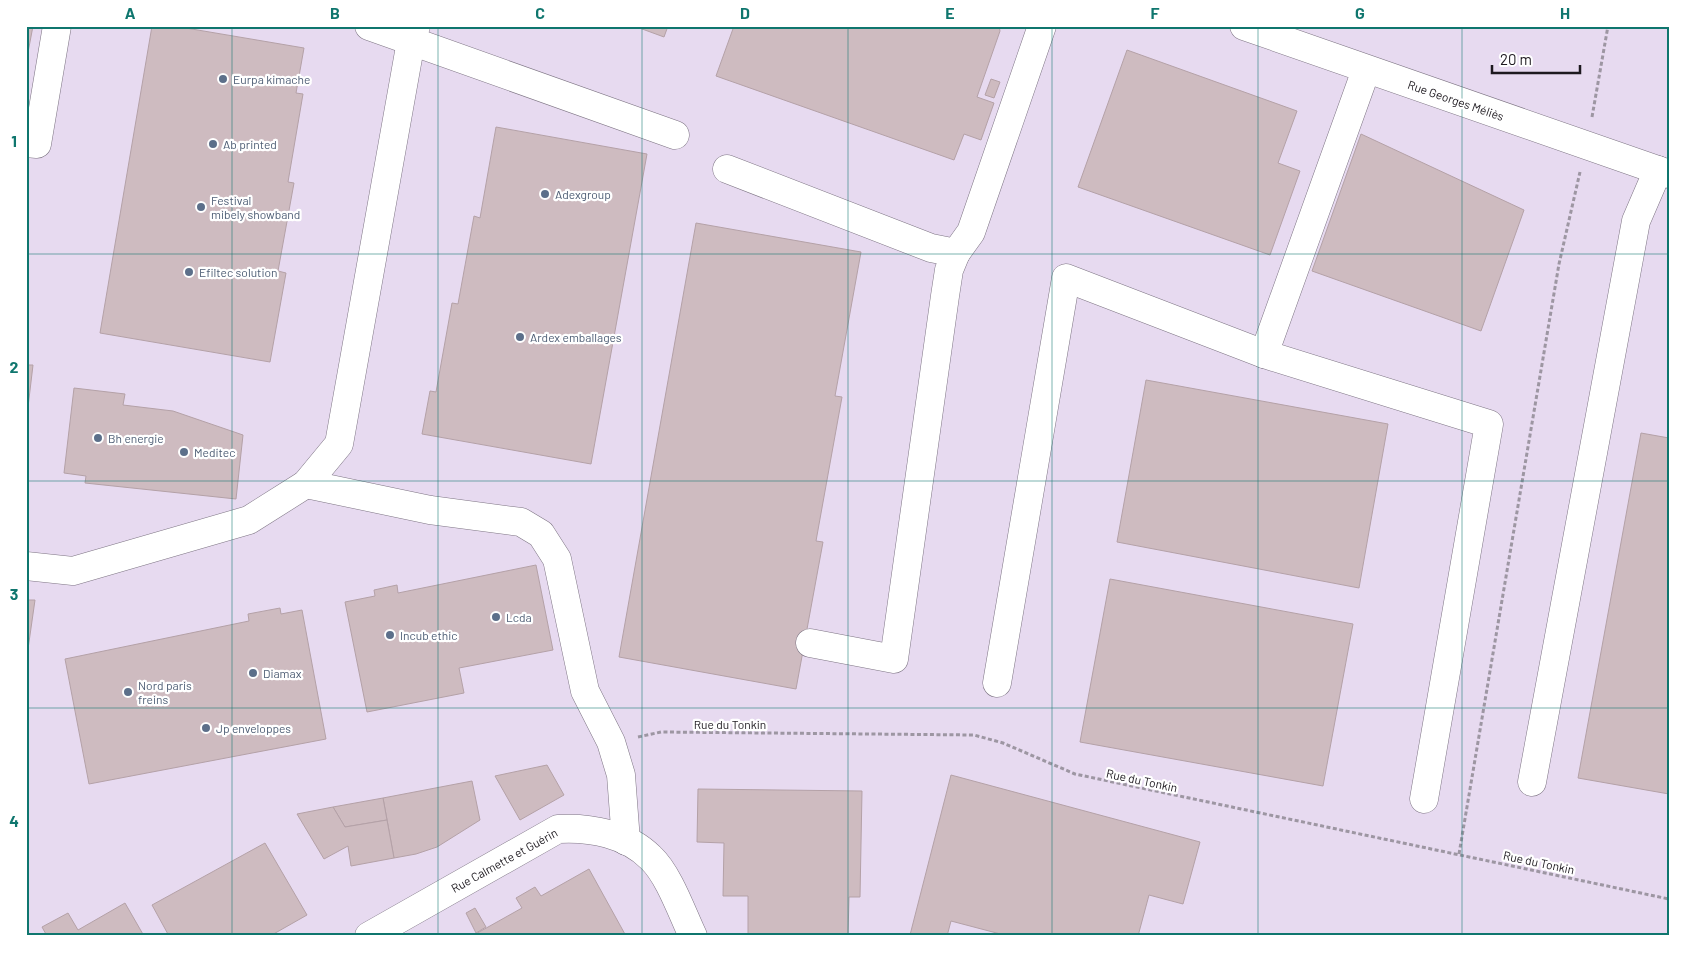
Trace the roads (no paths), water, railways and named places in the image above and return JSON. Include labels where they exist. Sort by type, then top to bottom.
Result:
[{"type":"street","points":[[26,143],[37,144],[57,26]]},
{"type":"street","points":[[369,26],[414,33],[675,134]]},
{"type":"street","points":[[810,643],[894,659],[949,270],[956,253],[971,232],[1042,26]]},
{"type":"street","name":"Rue Georges Méliès","points":[[1244,26],[1663,172]]},
{"type":"street","points":[[26,566],[73,571],[178,542],[248,520],[306,484],[339,444],[414,33]]},
{"type":"street","points":[[1264,354],[1366,70]]},
{"type":"street","points":[[727,169],[931,248],[956,253]]},
{"type":"street","points":[[1532,782],[1636,221],[1663,172]]},
{"type":"street","points":[[997,683],[1066,278],[1264,354],[1488,424],[1424,799]]},
{"type":"street","points":[[306,484],[430,510],[521,522],[541,534],[557,559],[585,691],[611,742],[621,775],[626,841]]},
{"type":"street","name":"Rue Calmette et Guérin","points":[[369,936],[558,828],[582,828],[607,833],[626,841],[652,858],[664,876],[693,936]]},
{"type":"place","name":"Eurpa kimache","points":[[223,79]]},
{"type":"place","name":"Ab printed","points":[[213,144]]},
{"type":"place","name":"Adexgroup","points":[[545,194]]},
{"type":"place","name":"Festival mibely showband","points":[[201,207]]},
{"type":"place","name":"Efiltec solution","points":[[189,272]]},
{"type":"place","name":"Ardex emballages","points":[[520,337]]},
{"type":"place","name":"Bh energie","points":[[98,438]]},
{"type":"place","name":"Meditec","points":[[184,452]]},
{"type":"place","name":"Lcda","points":[[496,617]]},
{"type":"place","name":"Incub ethic","points":[[390,635]]},
{"type":"place","name":"Diamax","points":[[253,673]]},
{"type":"place","name":"Nord paris freins","points":[[128,692]]},
{"type":"place","name":"Jp enveloppes","points":[[206,728]]}]
